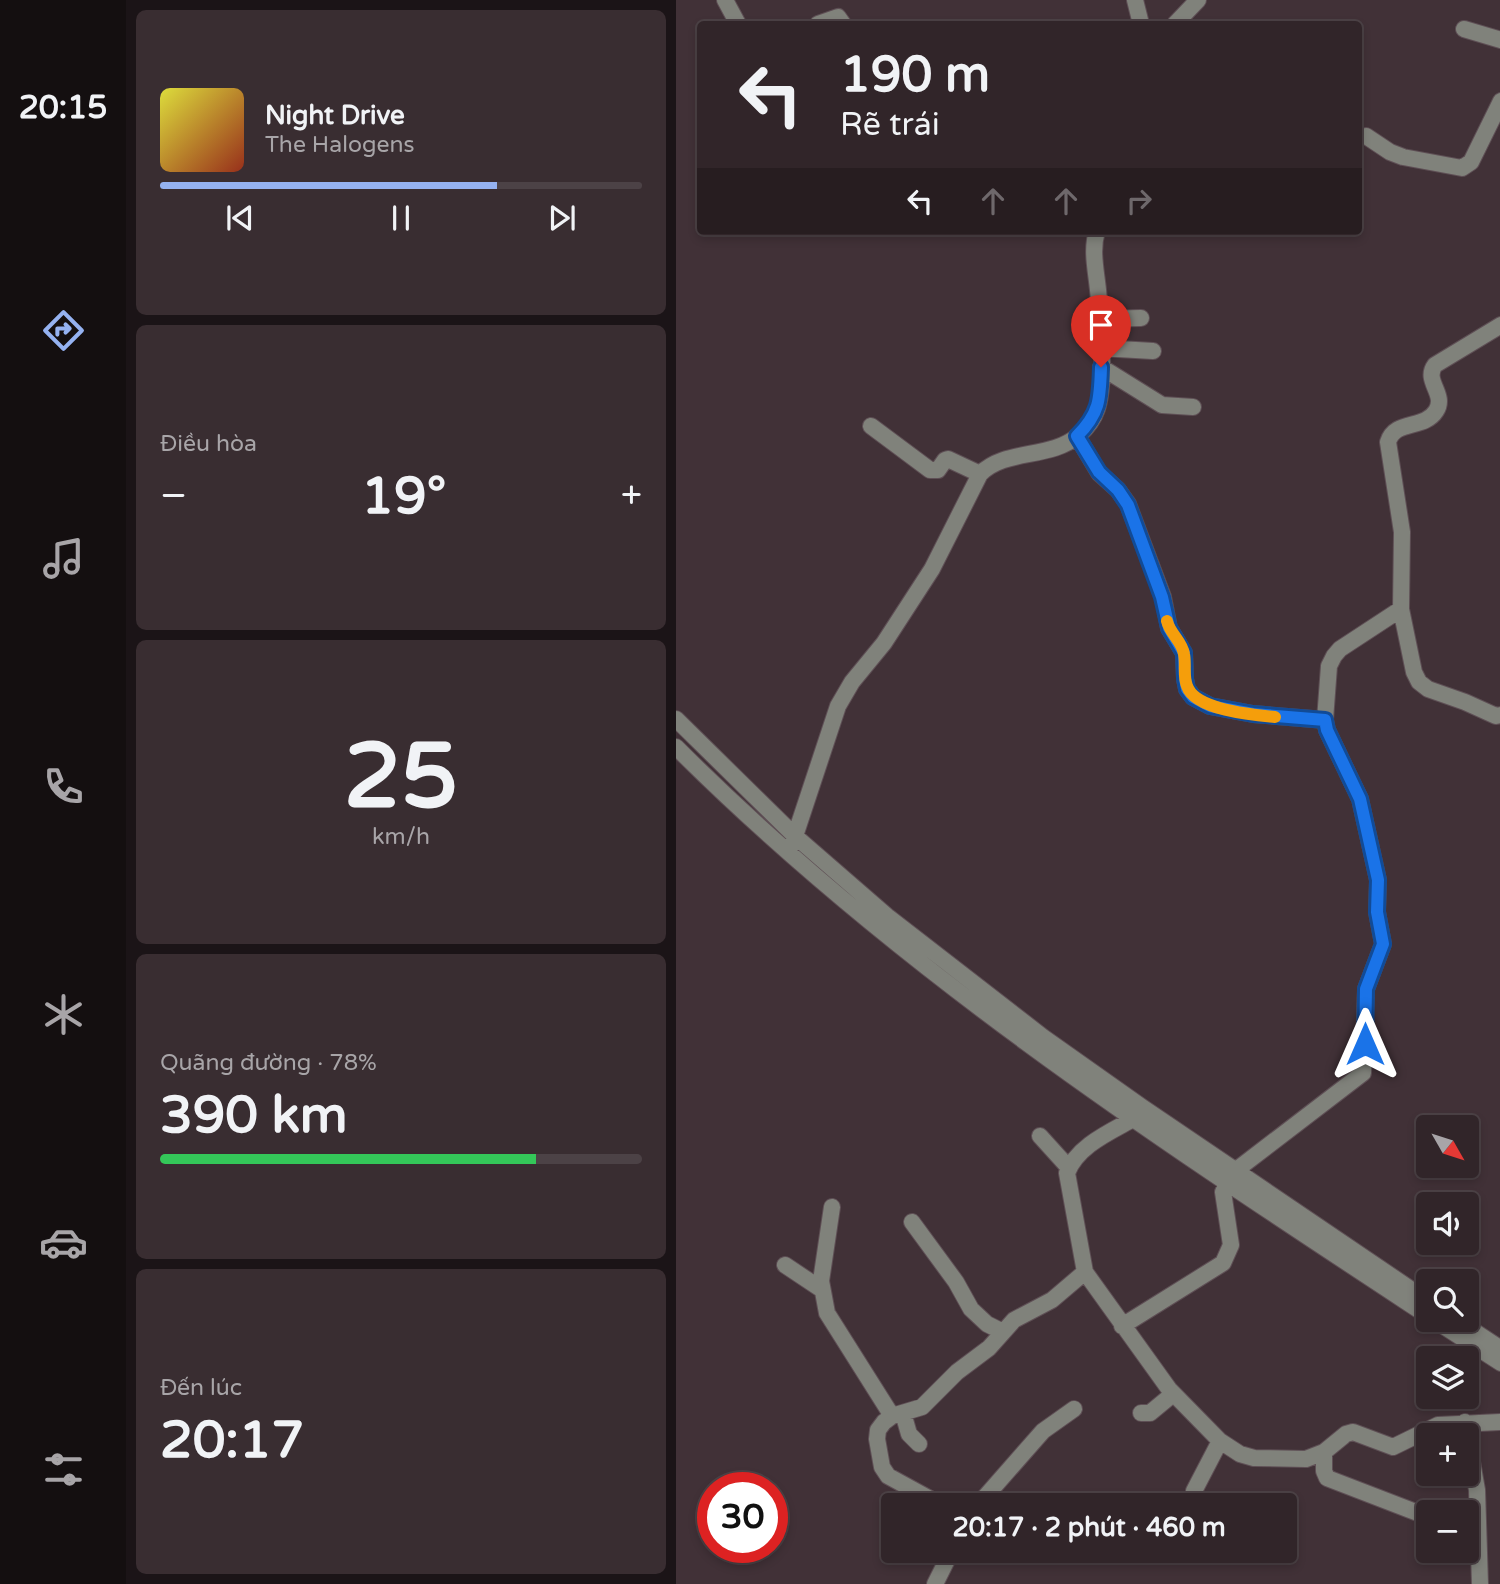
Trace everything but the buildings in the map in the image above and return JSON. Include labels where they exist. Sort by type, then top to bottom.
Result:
[{"type":"street","points":[[725,0],[736,21]]},
{"type":"street","points":[[1135,0],[1139,21]]},
{"type":"street","points":[[1178,21],[1198,0]]},
{"type":"street","points":[[1464,29],[1500,40]]},
{"type":"street","points":[[1367,136],[1389,152],[1403,157],[1462,168],[1471,162],[1500,100]]},
{"type":"street","points":[[788,853],[796,837],[838,706],[852,682],[884,643],[932,569],[980,474],[998,461],[1045,452],[1077,436],[1097,412],[1100,397],[1101,319],[1095,235]]},
{"type":"street","points":[[1101,319],[1141,318]]},
{"type":"street","points":[[1500,325],[1435,365],[1431,377],[1440,394],[1440,404],[1435,413],[1428,420],[1396,429],[1390,438],[1402,532],[1401,609],[1414,672],[1428,690],[1496,716],[1500,715]]},
{"type":"street","points":[[1101,348],[1153,351]]},
{"type":"street","points":[[1101,367],[1162,405],[1193,407]]},
{"type":"street","points":[[871,426],[930,470],[938,470],[948,459],[980,474]]},
{"type":"street","points":[[1077,436],[1099,472],[1118,490],[1128,505],[1162,597],[1169,628],[1184,653],[1187,689],[1193,697],[1210,706],[1253,714],[1325,720]]},
{"type":"street","points":[[1122,1326],[1223,1263],[1231,1245],[1223,1192],[1231,1177],[1363,1073],[1366,989],[1383,944],[1377,912],[1378,880],[1360,799],[1327,730],[1325,720],[1329,666],[1340,649],[1401,609]]},
{"type":"street","points":[[676,719],[796,837],[887,916],[1043,1037],[1231,1177],[1416,1308]]},
{"type":"street","points":[[676,747],[788,853],[877,928],[1041,1055],[1133,1119],[1416,1293]]},
{"type":"street","points":[[1133,1119],[1091,1145],[1073,1160],[1066,1177],[1085,1272],[1173,1394],[1220,1441],[1240,1454],[1254,1458],[1306,1459],[1324,1452],[1346,1434],[1353,1432],[1393,1447],[1430,1428],[1465,1422],[1500,1422]]},
{"type":"street","points":[[1040,1136],[1069,1168]]},
{"type":"street","points":[[832,1207],[821,1289],[831,1320],[909,1434],[919,1444]]},
{"type":"street","points":[[912,1222],[955,1282],[971,1310],[987,1324],[1003,1332]]},
{"type":"street","points":[[785,1265],[821,1289]]},
{"type":"street","points":[[918,1493],[895,1481],[882,1467],[877,1439],[878,1430],[884,1422],[929,1402],[957,1372],[989,1348],[1014,1320],[1052,1300],[1085,1272]]},
{"type":"street","points":[[1452,1332],[1500,1363]]},
{"type":"street","points":[[1475,1332],[1500,1349]]},
{"type":"street","points":[[1141,1413],[1150,1413],[1173,1394]]},
{"type":"street","points":[[989,1493],[1043,1431],[1074,1409]]},
{"type":"street","points":[[1465,1422],[1477,1490],[1480,1584]]},
{"type":"street","points":[[1194,1493],[1220,1441]]},
{"type":"street","points":[[1324,1452],[1324,1471],[1327,1478],[1416,1512]]},
{"type":"street","points":[[895,1481],[915,1474]]},
{"type":"street","points":[[935,1584],[946,1563]]},
{"type":"slow traffic","points":[[1167,621],[1171,634],[1182,647],[1187,689],[1193,697],[1210,706],[1275,717]]},
{"type":"route","points":[[1101,367],[1097,412],[1077,436],[1099,472],[1118,490],[1128,505],[1162,597],[1171,634],[1184,653],[1187,689],[1201,703],[1210,706],[1263,716],[1325,720],[1327,730],[1360,799],[1378,880],[1377,912],[1383,938],[1366,989],[1365,1044]]}]
